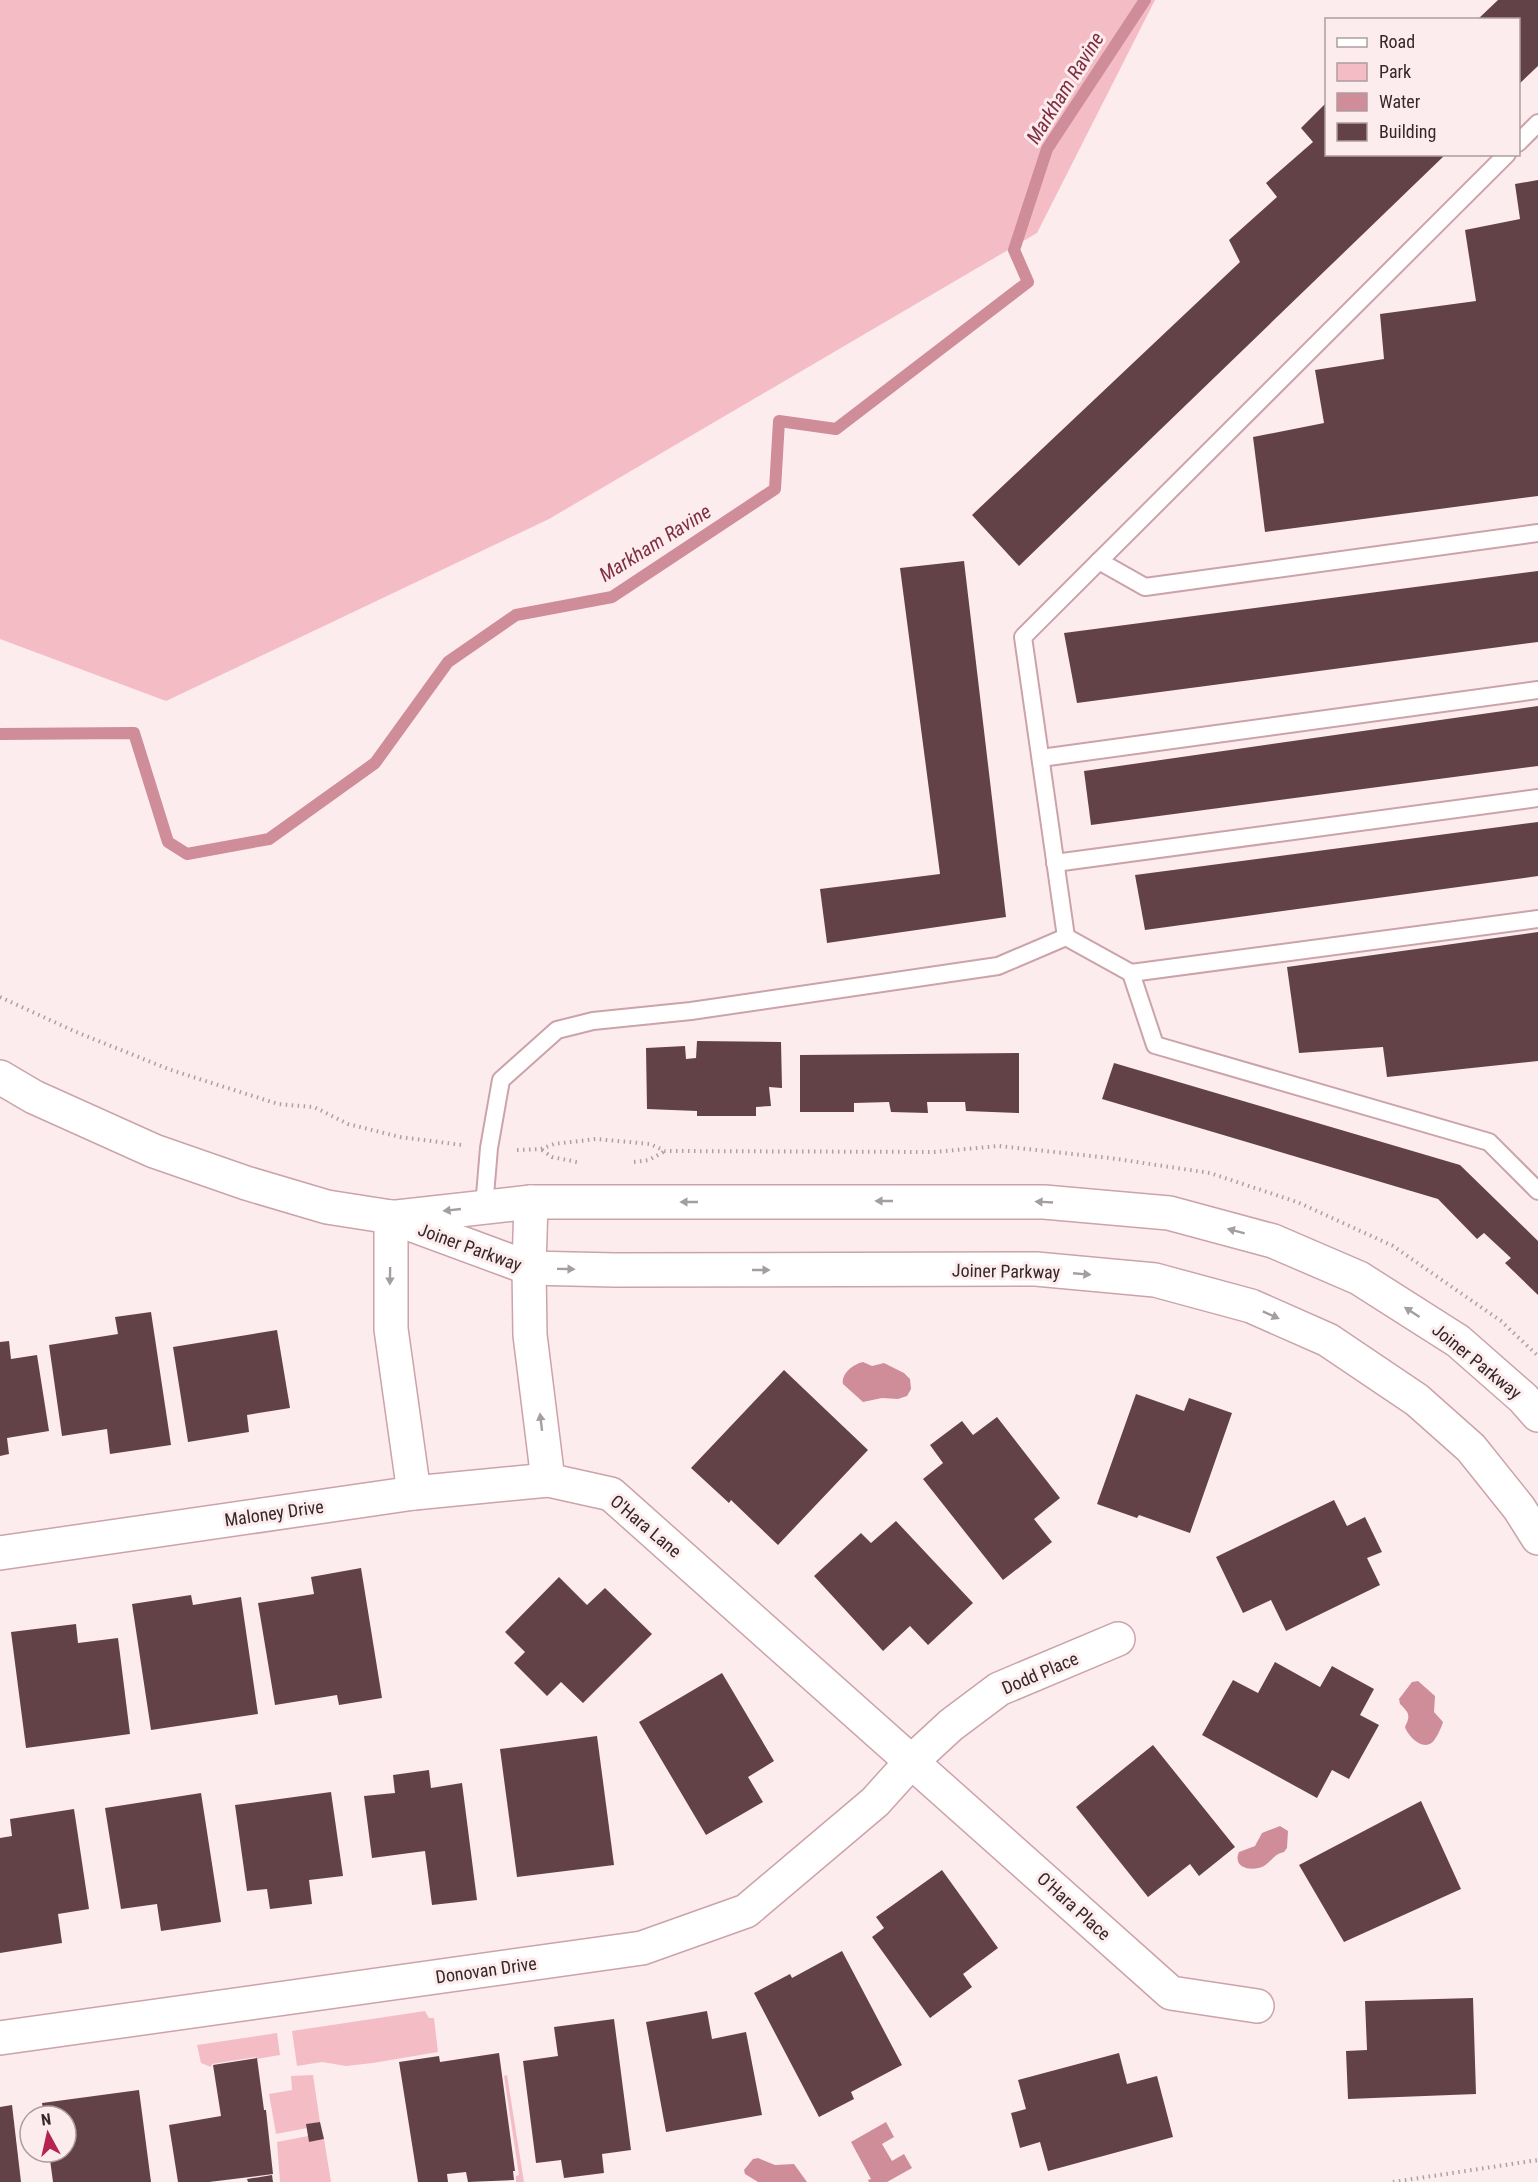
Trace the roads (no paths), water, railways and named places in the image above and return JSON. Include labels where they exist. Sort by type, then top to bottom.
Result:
[{"type":"street","name":"Joiner Parkway","points":[[0,1077],[34,1096],[164,1154],[246,1183],[327,1207],[391,1217],[529,1268],[615,1270],[1036,1269],[1155,1280],[1251,1306],[1328,1340],[1418,1400],[1471,1448],[1519,1508],[1538,1538]]},
{"type":"street","name":"Joiner Parkway","points":[[391,1217],[531,1202],[1044,1202],[1169,1213],[1273,1241],[1359,1278],[1458,1341],[1523,1398],[1538,1415]]},
{"type":"street","points":[[531,1202],[530,1335],[548,1480]]},
{"type":"street","points":[[391,1217],[391,1329],[414,1493]]},
{"type":"street","name":"Maloney Drive","points":[[0,1553],[414,1493],[548,1480]]},
{"type":"street","name":"O'Hara Lane","points":[[548,1480],[611,1494],[912,1761]]},
{"type":"street","name":"Dodd Place","points":[[912,1761],[951,1725],[999,1689],[1119,1640]]},
{"type":"street","name":"O’Hara Place","points":[[912,1761],[1171,1993],[1257,2006]]},
{"type":"street","name":"Donovan Drive","points":[[0,2038],[642,1948],[746,1911],[875,1802],[912,1761]]},
{"type":"lane","points":[[1520,141],[1538,123]]},
{"type":"lane","points":[[1066,937],[1023,637],[1505,156]]},
{"type":"lane","points":[[1099,561],[1145,587],[1538,533]]},
{"type":"lane","points":[[1041,758],[1538,690]]},
{"type":"lane","points":[[1055,863],[1538,798]]},
{"type":"lane","points":[[1066,937],[1131,973],[1538,919]]},
{"type":"lane","points":[[484,1207],[489,1148],[501,1080],[557,1030],[593,1022],[691,1011],[998,966],[1066,937]]},
{"type":"lane","points":[[1131,973],[1155,1045],[1489,1142],[1538,1191]]},
{"type":"water","points":[[863,1362],[872,1366],[884,1363],[904,1373],[910,1379],[911,1389],[907,1396],[863,1402],[843,1384],[843,1380],[848,1370]]},
{"type":"water","points":[[1418,1681],[1435,1696],[1434,1712],[1443,1722],[1435,1739],[1427,1745],[1413,1739],[1407,1731],[1405,1727],[1408,1714],[1399,1699],[1412,1682]]},
{"type":"water","points":[[1280,1826],[1288,1831],[1287,1848],[1284,1852],[1259,1868],[1244,1867],[1238,1862],[1239,1852],[1255,1846],[1262,1833]]},
{"type":"water","points":[[886,2122],[894,2137],[882,2144],[892,2161],[904,2154],[912,2168],[887,2182],[869,2182],[868,2180],[871,2179],[851,2142]]},
{"type":"water","points":[[758,2158],[775,2165],[794,2164],[807,2182],[758,2182],[745,2174],[744,2170],[753,2159]]},
{"type":"waterway","name":"Markham Ravine","points":[[0,734],[134,733],[168,842],[187,854],[269,839],[375,763],[448,662],[516,615],[612,597],[775,489],[779,421],[836,429],[1028,282],[1014,250],[1047,149],[1145,0]]}]
